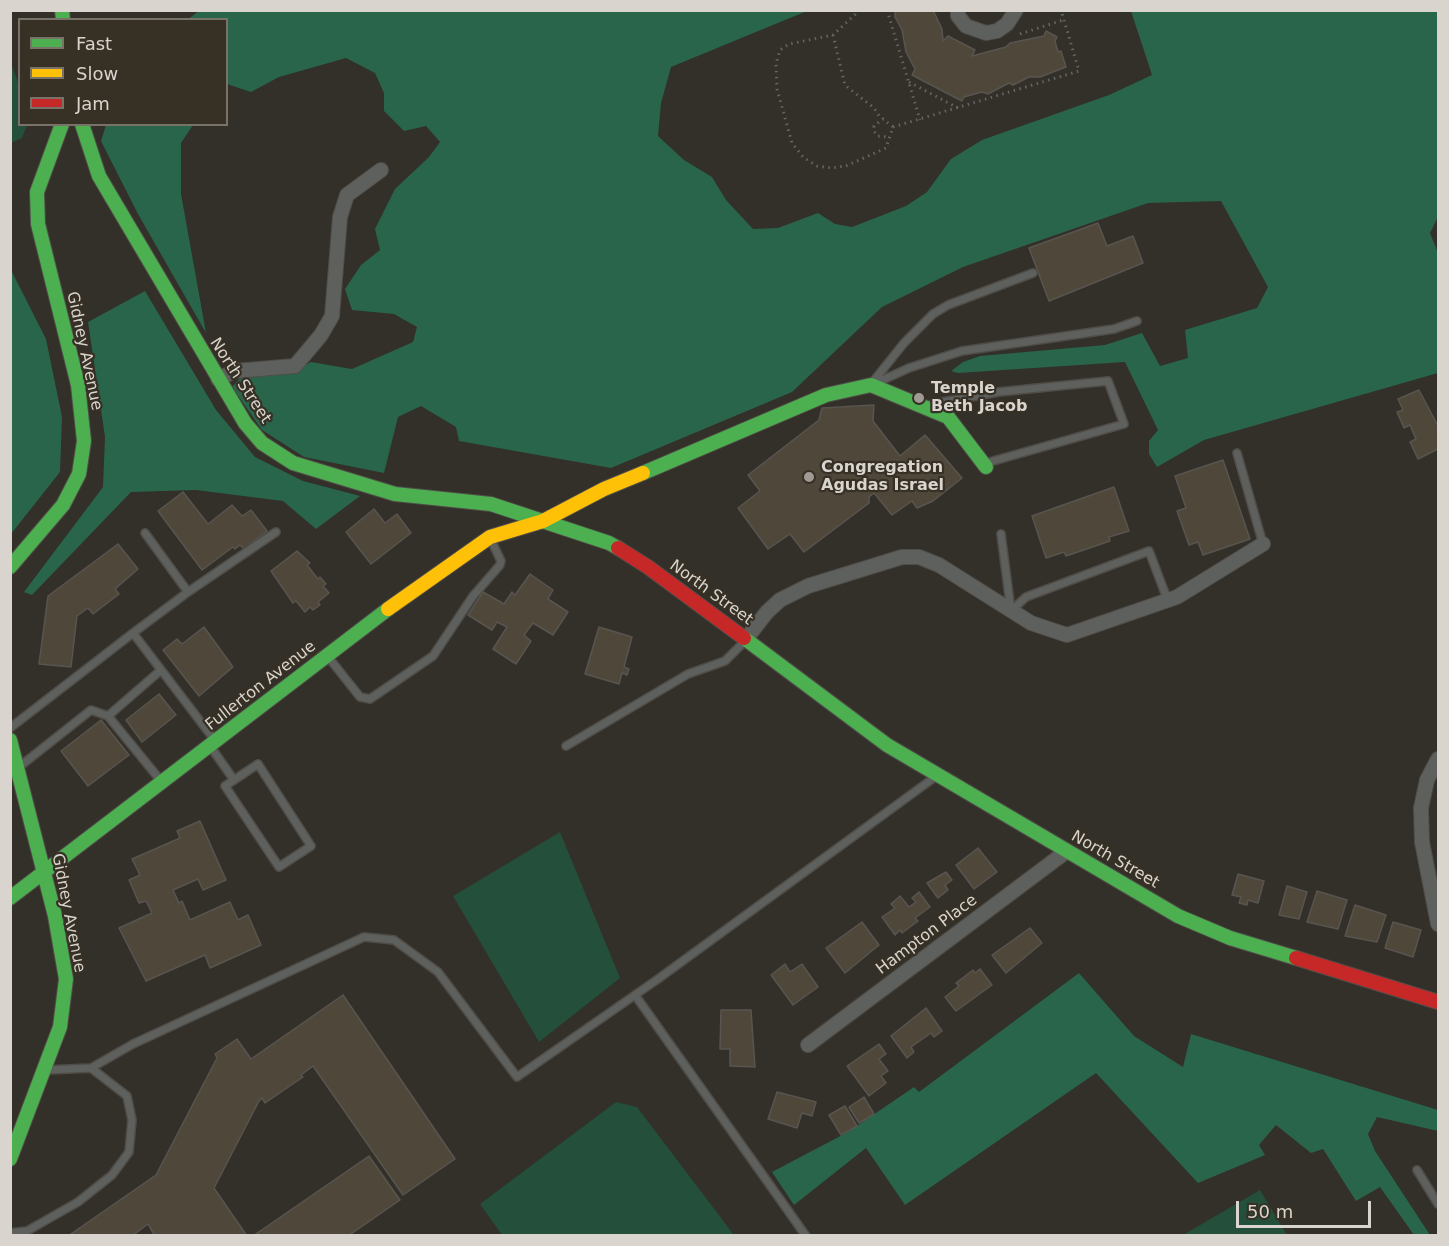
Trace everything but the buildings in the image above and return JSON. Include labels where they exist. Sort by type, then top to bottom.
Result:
[{"type":"street","points":[[958,10],[958,16],[966,26],[986,33],[1002,27],[1016,10]]},
{"type":"street","name":"Gidney Avenue","points":[[10,567],[63,505],[79,474],[84,441],[78,385],[38,224],[37,192],[61,126]]},
{"type":"street","name":"North Street","points":[[83,126],[99,176],[245,423],[257,436],[293,463],[395,494],[490,504],[543,520],[619,549],[648,567],[887,745],[1178,916],[1230,938],[1438,1002]]},
{"type":"street","points":[[218,379],[235,371],[295,366],[321,335],[332,316],[340,217],[347,195],[381,170]]},
{"type":"street","points":[[871,385],[948,417],[985,466]]},
{"type":"street","name":"Fullerton Avenue","points":[[10,898],[386,610],[490,537],[543,520],[604,489],[826,395],[871,385]]},
{"type":"street","points":[[746,639],[766,612],[780,600],[808,586],[902,557],[919,557],[939,565],[1011,611],[1048,631],[1067,635],[1178,597],[1263,544]]},
{"type":"street","name":"Gidney Avenue","points":[[10,740],[15,769],[45,873],[66,979],[60,1028],[10,1159]]},
{"type":"street","points":[[1438,759],[1427,780],[1421,808],[1422,842],[1438,924]]},
{"type":"street","name":"Hampton Place","points":[[808,1045],[1067,851]]},
{"type":"lane","points":[[871,385],[904,343],[933,314],[948,305],[1033,273]]},
{"type":"lane","points":[[871,385],[909,368],[962,351],[1114,329],[1137,321]]},
{"type":"lane","points":[[921,406],[998,392],[1108,381],[1124,424],[985,466]]},
{"type":"lane","points":[[1237,453],[1263,544]]},
{"type":"lane","points":[[10,728],[132,633],[276,532]]},
{"type":"lane","points":[[146,533],[188,592]]},
{"type":"lane","points":[[1001,534],[1011,611]]},
{"type":"lane","points":[[328,656],[360,697],[370,699],[432,656],[473,596],[500,565],[501,561],[490,537]]},
{"type":"lane","points":[[1011,611],[1026,597],[1149,551],[1168,601]]},
{"type":"lane","points":[[132,633],[213,744],[234,780]]},
{"type":"lane","points":[[566,746],[688,674],[725,662],[746,639]]},
{"type":"lane","points":[[108,716],[161,670]]},
{"type":"lane","points":[[15,769],[91,710],[108,716],[163,783]]},
{"type":"lane","points":[[258,765],[311,846],[279,867],[225,786],[234,780],[258,765]]},
{"type":"lane","points":[[44,1070],[91,1068],[133,1044],[364,937],[394,940],[438,972],[517,1077],[635,995],[939,775]]},
{"type":"lane","points":[[635,995],[806,1236]]},
{"type":"lane","points":[[10,1233],[27,1231],[78,1202],[112,1175],[129,1152],[132,1120],[127,1096],[91,1068]]},
{"type":"lane","points":[[1417,1170],[1438,1204]]},
{"type":"path","points":[[860,10],[833,35],[789,44],[780,50],[776,64],[777,89],[792,143],[803,157],[817,166],[831,168],[861,160],[886,148],[890,144],[888,137],[893,128],[1079,71],[1061,10]]},
{"type":"path","points":[[887,10],[920,120]]},
{"type":"path","points":[[833,35],[845,86],[874,108],[881,120],[889,122],[893,128]]},
{"type":"path","points":[[909,82],[959,109]]},
{"type":"path","points":[[881,120],[874,126],[874,131],[882,138],[888,137]]},
{"type":"green space","points":[[200,10],[807,11],[671,67],[661,103],[658,136],[684,160],[712,177],[726,200],[753,229],[778,228],[818,213],[835,224],[852,227],[906,206],[927,192],[951,159],[982,140],[1109,95],[1152,75],[1131,11],[1438,11],[1438,217],[1430,233],[1438,253],[1438,373],[1204,440],[1157,467],[1149,454],[1149,441],[1158,430],[1125,362],[958,373],[951,371],[963,362],[980,356],[1105,345],[1142,333],[1160,366],[1188,358],[1185,330],[1257,308],[1268,287],[1221,201],[1148,203],[963,267],[882,307],[792,392],[611,468],[459,441],[456,427],[421,406],[398,417],[384,473],[304,457],[262,430],[232,387],[242,376],[294,372],[311,362],[352,369],[413,342],[417,327],[394,314],[352,310],[345,289],[361,265],[380,250],[375,229],[395,189],[429,157],[440,142],[426,126],[404,131],[384,111],[384,93],[375,73],[346,58],[279,77],[251,92],[228,84],[228,18],[190,18]]},
{"type":"green space","points":[[10,61],[18,82],[18,126],[27,126],[22,138],[11,143]]},
{"type":"green space","points":[[106,126],[192,126],[181,143],[181,194],[206,333],[138,214],[101,141]]},
{"type":"green space","points":[[11,270],[46,339],[62,417],[60,472],[11,534]]},
{"type":"green space","points":[[145,291],[216,410],[255,457],[303,481],[360,496],[316,529],[283,501],[196,490],[131,492],[32,595],[24,592],[103,487],[105,437],[88,322]]},
{"type":"green space","points":[[560,832],[620,978],[539,1042],[453,896]]},
{"type":"green space","points":[[1079,973],[1134,1036],[1183,1067],[1191,1034],[1438,1110],[1438,1131],[1377,1117],[1368,1134],[1375,1151],[1430,1235],[1414,1235],[1380,1187],[1356,1201],[1323,1149],[1311,1153],[1276,1125],[1259,1145],[1265,1155],[1198,1183],[1096,1073],[905,1205],[866,1148],[794,1205],[772,1172],[848,1132],[914,1087],[919,1092]]},
{"type":"green space","points":[[616,1102],[637,1107],[734,1235],[502,1235],[480,1204]]},
{"type":"green space","points":[[1260,1190],[1287,1235],[1183,1235]]},
{"type":"traffic: fast","points":[[62,10],[63,18]]},
{"type":"traffic: fast","points":[[10,567],[63,505],[79,474],[84,441],[78,385],[38,224],[37,192],[61,126]]},
{"type":"traffic: fast","points":[[83,126],[99,176],[245,423],[262,443],[293,463],[395,494],[491,504],[618,548]]},
{"type":"traffic: fast","points":[[643,473],[826,395],[871,385],[948,417],[986,467]]},
{"type":"traffic: fast","points":[[10,898],[388,609]]},
{"type":"traffic: fast","points":[[744,638],[887,745],[1178,916],[1230,938],[1296,958]]},
{"type":"traffic: fast","points":[[10,740],[55,916],[66,979],[60,1027],[10,1159]]},
{"type":"traffic: slow","points":[[388,609],[490,537],[543,521],[604,489],[643,473]]},
{"type":"traffic: jam","points":[[618,548],[648,567],[744,638]]},
{"type":"traffic: jam","points":[[1296,958],[1438,1002]]},
{"type":"place","name":"Temple Beth Jacob","points":[[919,398]]},
{"type":"place","name":"Congregation Agudas Israel","points":[[809,477]]}]
